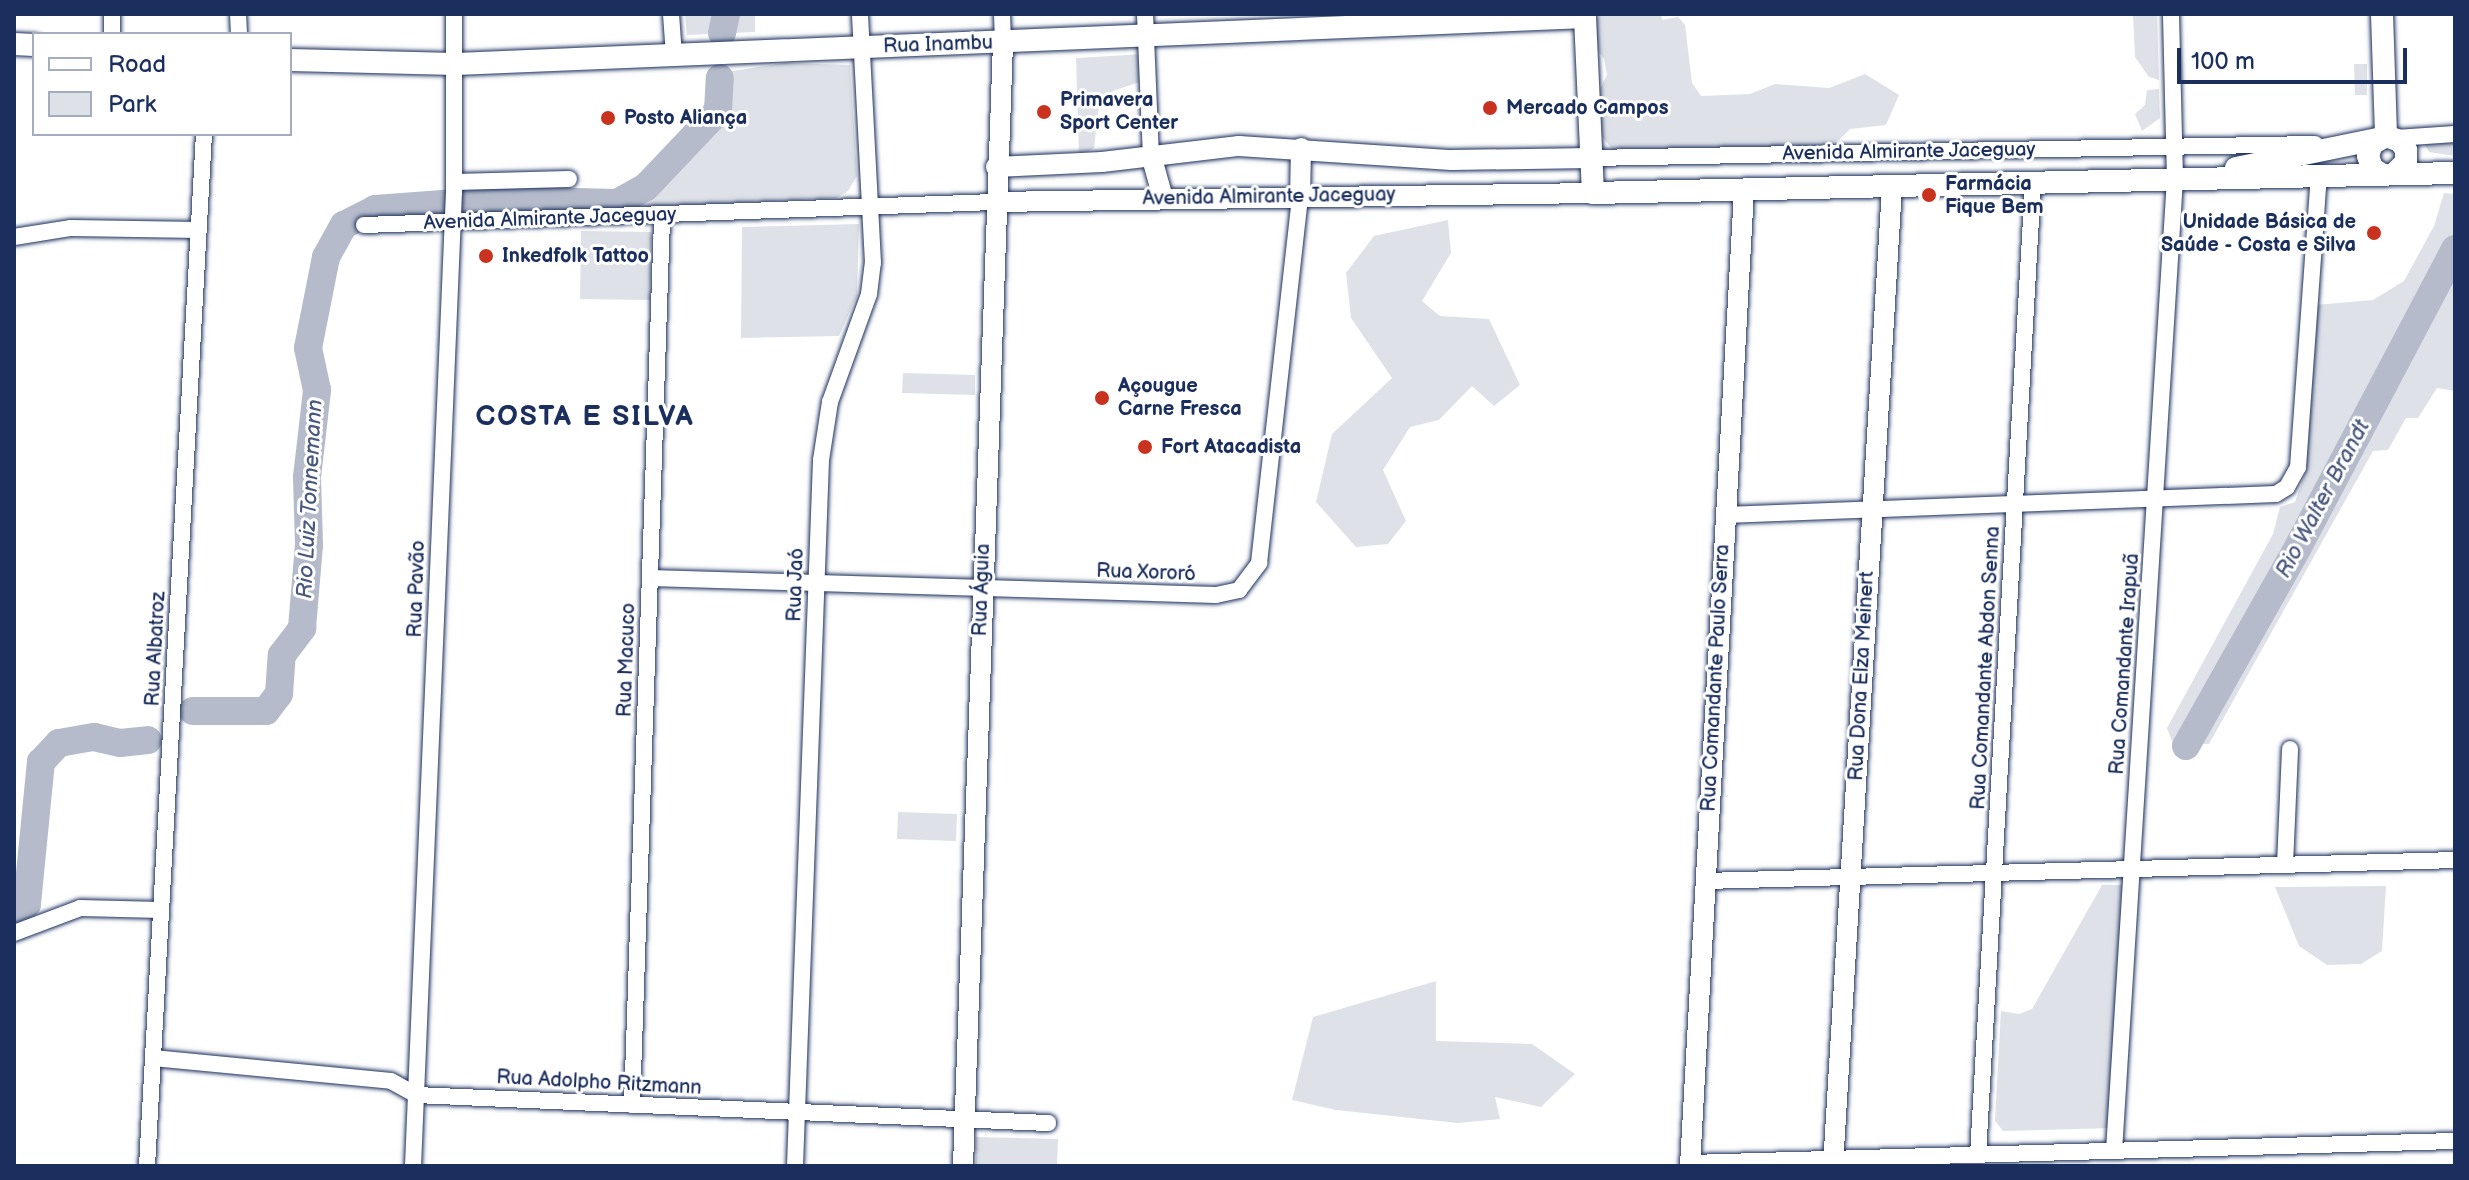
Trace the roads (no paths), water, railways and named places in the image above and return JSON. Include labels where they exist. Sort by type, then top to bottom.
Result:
[{"type":"main road","points":[[2382,14],[2391,140],[2406,162],[2388,174],[2369,162],[2369,149],[2391,140],[2455,170]]},
{"type":"main road","name":"Rua Inambu","points":[[292,60],[456,64],[1003,42],[1146,25],[1585,15]]},
{"type":"main road","points":[[1585,15],[1593,193]]},
{"type":"main road","name":"Avenida Almirante Jaceguay","points":[[2175,179],[2344,144],[2391,140]]},
{"type":"main road","name":"Avenida Almirante Jaceguay","points":[[1593,193],[2455,170]]},
{"type":"street","name":"Rua Pavão","points":[[413,1166],[454,187],[454,14]]},
{"type":"street","points":[[671,14],[674,56]]},
{"type":"street","name":"Rua Jaó","points":[[795,1166],[824,431],[872,279],[860,14]]},
{"type":"street","name":"Rua Águia","points":[[963,1166],[1002,14]]},
{"type":"street","name":"Rua Comandante Irapuã","points":[[2114,1151],[2175,179],[2171,14]]},
{"type":"street","points":[[1146,25],[1151,155],[1163,198]]},
{"type":"street","name":"Avenida Almirante Jaceguay","points":[[2391,140],[2455,134]]},
{"type":"street","name":"Rua Albatroz","points":[[147,1166],[204,136]]},
{"type":"street","name":"Avenida Almirante Jaceguay","points":[[996,167],[1239,146],[1452,160],[2344,144]]},
{"type":"street","points":[[1300,197],[1301,148]]},
{"type":"street","points":[[1725,515],[2261,497],[2287,487],[2298,467],[2319,176]]},
{"type":"street","name":"Avenida Almirante Jaceguay","points":[[454,187],[569,179]]},
{"type":"street","name":"Rua Comandante Abdon Senna","points":[[1978,1155],[2033,182]]},
{"type":"street","name":"Rua Dona Elza Meinert","points":[[1833,1162],[1892,186]]},
{"type":"street","name":"Rua Comandante Paulo Serra","points":[[1690,1164],[1744,190]]},
{"type":"street","name":"Avenida Almirante Jaceguay","points":[[364,225],[452,219],[662,218],[733,209],[870,204],[1593,193]]},
{"type":"street","name":"Rua Xororó","points":[[650,578],[1216,595],[1248,583],[1259,563],[1300,197]]},
{"type":"street","name":"Rua Macuco","points":[[632,1105],[662,218]]},
{"type":"street","points":[[14,237],[85,227],[199,230]]},
{"type":"street","points":[[2285,865],[2290,749]]},
{"type":"street","points":[[1705,881],[2455,860]]},
{"type":"street","points":[[14,933],[80,908],[161,910]]},
{"type":"street","name":"Rua Adolpho Ritzmann","points":[[153,1058],[391,1081],[416,1095],[1048,1123]]},
{"type":"street","points":[[1690,1164],[2455,1141]]},
{"type":"waterway","name":"Rio Luiz Tonnemann","points":[[722,33],[726,14]]},
{"type":"waterway","name":"Rio Luiz Tonnemann","points":[[193,711],[266,711],[279,694],[282,655],[302,628],[309,545],[307,477],[317,390],[308,348],[326,257],[344,225],[375,209],[497,200],[617,203],[646,187],[718,111],[720,78]]},
{"type":"waterway","name":"Rio Walter Brandt","points":[[2186,746],[2298,547],[2455,249]]},
{"type":"waterway","name":"Rio Luiz Tonnemann","points":[[14,915],[27,904],[41,762],[59,743],[94,737],[120,743],[148,740]]},
{"type":"place","name":"Mercado Campos","points":[[1490,108]]},
{"type":"place","name":"Primavera Sport Center","points":[[1044,112]]},
{"type":"place","name":"Posto Aliança","points":[[608,118]]},
{"type":"place","name":"Farmácia Fique Bem","points":[[1929,195]]},
{"type":"place","name":"Unidade Básica de Saúde - Costa e Silva","points":[[2374,233]]},
{"type":"place","name":"Inkedfolk Tattoo","points":[[486,256]]},
{"type":"place","name":"Açougue Carne Fresca","points":[[1102,398]]},
{"type":"place","name":"Fort Atacadista","points":[[1145,447]]},
{"type":"district","name":"COSTA E SILVA","points":[[585,417]]}]
